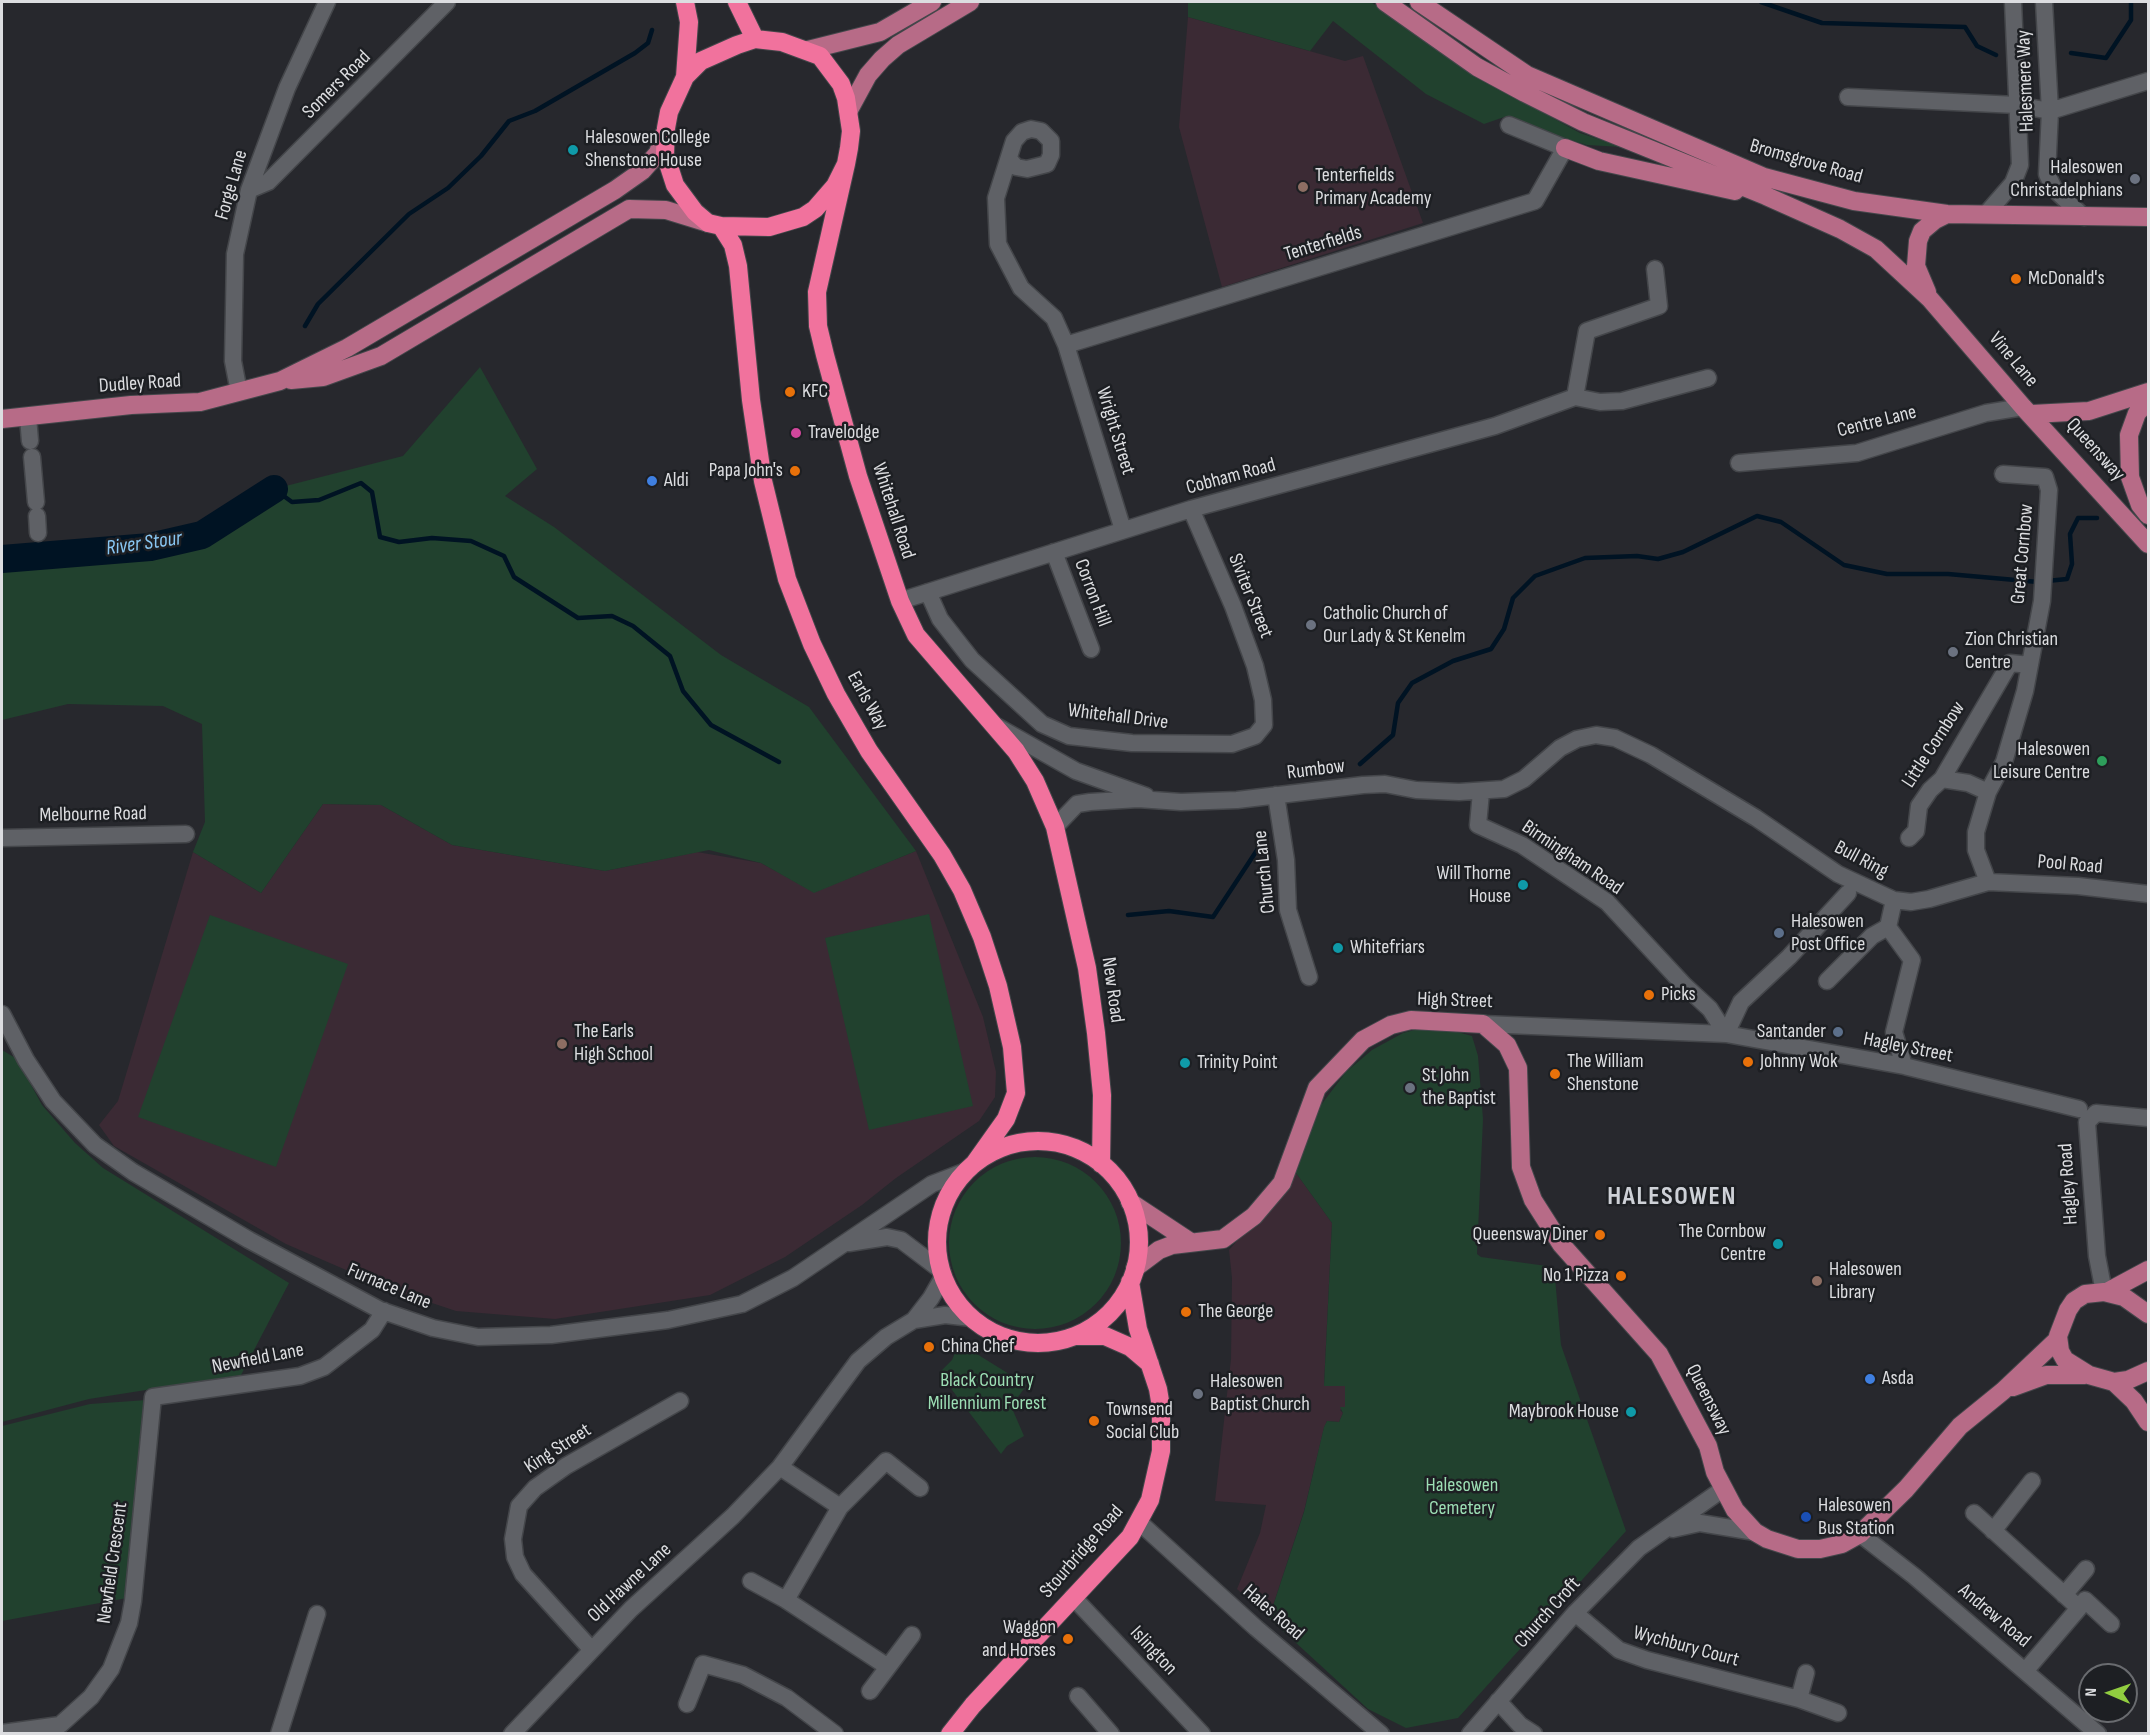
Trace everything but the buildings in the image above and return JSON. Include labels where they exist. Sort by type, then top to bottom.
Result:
[{"type":"highway","points":[[685,2],[688,22],[685,77]]},
{"type":"highway","points":[[737,2],[755,39]]},
{"type":"highway","points":[[755,39],[782,42],[820,56],[841,84],[849,110],[851,131],[846,164],[826,199],[803,217],[769,227],[714,225],[686,203],[675,185],[666,154],[666,128],[669,112],[685,77],[701,61],[755,39]]},
{"type":"highway","name":"Whitehall Road","points":[[846,164],[817,292],[818,326],[855,467],[900,601],[916,635],[940,666],[998,727],[1035,781],[1055,827]]},
{"type":"highway","name":"Earls Way","points":[[714,225],[732,245],[738,266],[751,400],[763,481],[787,579],[812,644],[836,694],[869,751],[942,855],[962,890],[982,937],[1007,1019],[1016,1070],[1016,1093],[1006,1119],[970,1168]]},
{"type":"highway","name":"New Road","points":[[1055,827],[1085,957],[1093,1011],[1102,1095],[1101,1164]]},
{"type":"highway","points":[[1074,1336],[1107,1315],[1133,1275],[1138,1238],[1130,1202],[1118,1181],[1101,1164],[1067,1146],[1038,1141],[1000,1149],[970,1168],[948,1198],[940,1218],[938,1250],[942,1274],[954,1298],[972,1318],[994,1333],[1020,1341],[1047,1342],[1074,1336],[1105,1336],[1130,1347],[1150,1364]]},
{"type":"highway","name":"Stourbridge Road","points":[[950,1733],[1130,1537],[1153,1493],[1161,1451],[1161,1407],[1138,1329],[1133,1275]]},
{"type":"main road","points":[[808,51],[880,32],[932,2]]},
{"type":"main road","points":[[849,110],[868,75],[882,59],[898,45],[970,2]]},
{"type":"main road","name":"Bromsgrove Road","points":[[1385,2],[1477,67],[1583,122],[1766,196],[1840,229],[1876,249],[1930,299]]},
{"type":"main road","name":"Bromsgrove Road","points":[[1419,2],[1527,75],[1764,177],[1854,201],[1947,214],[2148,218]]},
{"type":"main road","points":[[280,381],[347,348],[615,190],[642,171],[658,153],[666,128]]},
{"type":"main road","points":[[1565,148],[1610,163],[1721,189],[1766,196]]},
{"type":"main road","points":[[280,381],[323,377],[381,356],[629,209],[666,210],[714,225]]},
{"type":"main road","points":[[1930,299],[1916,266],[1918,241],[1928,225],[1947,214]]},
{"type":"main road","name":"Vine Lane","points":[[1930,299],[2028,410],[2089,411],[2148,392]]},
{"type":"main road","name":"Dudley Road","points":[[2,420],[131,405],[200,402],[280,381]]},
{"type":"main road","name":"Queensway","points":[[2148,401],[2137,413],[2129,435],[2130,477],[2140,505],[2148,515]]},
{"type":"main road","name":"Queensway","points":[[2028,410],[2148,543]]},
{"type":"main road","name":"High Street","points":[[1133,1275],[1159,1250],[1189,1242],[1224,1239],[1235,1233],[1254,1216],[1282,1183],[1317,1088],[1363,1040],[1391,1025],[1412,1020],[1483,1024]]},
{"type":"main road","name":"Queensway","points":[[1483,1024],[1508,1046],[1518,1068],[1521,1167],[1533,1200],[1561,1244],[1659,1354],[1708,1446],[1723,1489],[1735,1510],[1755,1532],[1767,1539],[1798,1549],[1842,1545],[1860,1534],[1906,1489],[1960,1426],[2003,1391],[2058,1339]]},
{"type":"main road","points":[[1130,1202],[1189,1242]]},
{"type":"main road","points":[[2148,1270],[2106,1292],[2085,1294],[2074,1301],[2059,1328],[2058,1339],[2065,1360],[2089,1375],[2114,1382],[2128,1380],[2148,1371]]},
{"type":"main road","points":[[2106,1292],[2131,1300],[2148,1314]]},
{"type":"main road","name":"Queensway","points":[[2003,1391],[2046,1375],[2069,1373],[2089,1375]]},
{"type":"main road","points":[[2114,1382],[2134,1401],[2148,1422]]},
{"type":"street","name":"Forge Lane","points":[[240,392],[233,361],[235,254],[249,190],[287,88],[327,2]]},
{"type":"street","name":"Somers Road","points":[[249,190],[268,182],[447,2]]},
{"type":"street","name":"Halesmere Way","points":[[1986,214],[2013,183],[2020,165],[2013,2]]},
{"type":"street","name":"Halesmere Way","points":[[2044,2],[2050,111],[2048,174],[2054,189],[2084,218]]},
{"type":"street","points":[[1848,97],[2017,105],[2050,111],[2148,81]]},
{"type":"street","points":[[1509,125],[1565,148]]},
{"type":"street","name":"Tenterfields","points":[[1066,345],[1535,201],[1565,148]]},
{"type":"street","name":"Wright Street","points":[[1009,159],[996,198],[998,244],[1022,288],[1054,318],[1066,345],[1123,530]]},
{"type":"street","points":[[1655,269],[1659,306],[1587,331],[1575,397],[1600,402],[1622,401],[1708,378]]},
{"type":"street","name":"Cobham Road","points":[[900,601],[1191,509],[1495,426],[1575,397]]},
{"type":"street","name":"Centre Lane","points":[[1739,463],[1857,453],[1986,413],[2028,410]]},
{"type":"street","points":[[28,417],[37,517]]},
{"type":"street","name":"Great Cornbow","points":[[1988,882],[1976,850],[1979,816],[1988,792],[2004,762],[2025,692],[2042,601],[2049,490],[2045,477],[2003,474]]},
{"type":"street","name":"Siviter Street","points":[[1191,509],[1233,606],[1255,666],[1263,700]]},
{"type":"street","name":"Corron Hill","points":[[1054,552],[1091,649]]},
{"type":"street","name":"Whitehall Drive","points":[[928,592],[940,619],[972,660],[1042,724],[1069,736],[1132,743],[1203,746],[1232,744],[1255,736],[1264,725],[1263,700]]},
{"type":"street","name":"Little Cornbow","points":[[1909,838],[1916,831],[1920,806],[1930,790],[1942,780],[2010,663],[2030,665]]},
{"type":"street","name":"Rumbow","points":[[998,727],[1076,771],[1156,799]]},
{"type":"street","name":"Rumbow","points":[[1055,827],[1077,804],[1156,799],[1181,802],[1385,784],[1416,790],[1481,792],[1504,789],[1524,779],[1560,748],[1577,739],[1596,735],[1615,738],[1651,755],[1729,802]]},
{"type":"street","points":[[1942,780],[1968,783],[1988,792]]},
{"type":"street","name":"Birmingham Road","points":[[1481,792],[1478,825],[1522,845],[1607,903],[1684,985],[1710,1009],[1726,1034]]},
{"type":"street","name":"Church Lane","points":[[1276,795],[1286,860],[1288,910],[1309,977]]},
{"type":"street","name":"Bull Ring","points":[[1729,802],[1838,874],[1893,900],[1911,902],[1929,899],[1988,882]]},
{"type":"street","name":"Melbourne Road","points":[[2,838],[186,834]]},
{"type":"street","name":"Pool Road","points":[[1988,882],[2078,886],[2148,894]]},
{"type":"street","points":[[1726,1034],[1741,1002],[1789,957],[1848,893]]},
{"type":"street","points":[[1893,900],[1888,927],[1912,960],[1894,1032],[1904,1066]]},
{"type":"street","points":[[1827,981],[1872,936],[1888,927]]},
{"type":"street","name":"Furnace Lane","points":[[4,1024],[53,1101],[95,1145],[133,1172],[340,1290],[384,1311],[433,1328],[478,1337],[551,1335],[668,1320],[742,1304],[793,1278],[848,1243],[932,1184],[970,1168]]},
{"type":"street","name":"High Street","points":[[1483,1024],[1726,1034]]},
{"type":"street","name":"Hagley Street","points":[[1726,1034],[1904,1066],[2079,1109]]},
{"type":"street","name":"Hagley Road","points":[[2106,1292],[2097,1256],[2087,1122],[2096,1113],[2148,1118]]},
{"type":"street","name":"Furnace Lane","points":[[848,1243],[887,1237],[901,1240],[942,1274]]},
{"type":"street","name":"Hagley Road","points":[[2085,1294],[2097,1256]]},
{"type":"street","points":[[914,1320],[931,1298],[942,1274]]},
{"type":"street","name":"Newfield Lane","points":[[153,1397],[300,1376],[324,1367],[372,1330],[384,1311]]},
{"type":"street","points":[[914,1320],[945,1315],[972,1318]]},
{"type":"street","name":"Old Hawne Lane","points":[[512,1734],[591,1649],[733,1516],[780,1467],[858,1361],[886,1337],[914,1320]]},
{"type":"street","name":"Newfield Crescent","points":[[2,1734],[60,1725],[91,1697],[111,1669],[129,1623],[133,1601],[153,1397]]},
{"type":"street","name":"King Street","points":[[591,1649],[523,1574],[515,1557],[513,1539],[519,1506],[535,1488],[566,1466],[680,1401]]},
{"type":"street","points":[[786,1600],[840,1507],[886,1461],[920,1488]]},
{"type":"street","points":[[780,1467],[840,1507]]},
{"type":"street","points":[[1993,1531],[2032,1481]]},
{"type":"street","name":"Church Croft","points":[[1470,1734],[1575,1613],[1639,1548],[1723,1489]]},
{"type":"street","points":[[1974,1513],[2079,1608]]},
{"type":"street","name":"Hales Road","points":[[1139,1522],[1256,1628],[1381,1734]]},
{"type":"street","name":"Church Croft","points":[[1666,1530],[1700,1523],[1755,1532]]},
{"type":"street","name":"Andrew Road","points":[[1860,1534],[2026,1670],[2098,1734]]},
{"type":"street","points":[[2064,1595],[2086,1569]]},
{"type":"street","points":[[751,1581],[786,1600],[888,1667]]},
{"type":"street","name":"Islington","points":[[1073,1598],[1202,1734]]},
{"type":"street","points":[[2026,1670],[2085,1600],[2111,1624]]},
{"type":"street","name":"Wychbury Court","points":[[1575,1613],[1619,1650],[1647,1660],[1798,1699],[1838,1713]]},
{"type":"street","points":[[279,1734],[318,1614]]},
{"type":"street","points":[[870,1691],[912,1635]]},
{"type":"street","points":[[687,1704],[703,1664],[743,1675],[761,1684],[787,1698],[836,1734]]},
{"type":"street","points":[[1798,1699],[1806,1673]]},
{"type":"street","points":[[1078,1696],[1111,1734]]},
{"type":"street","points":[[1498,1701],[1520,1725],[1534,1734]]},
{"type":"shaded area","name":"Tenterfields Primary Academy","points":[[1188,17],[1345,61],[1363,56],[1423,223],[1222,287],[1179,127]]},
{"type":"shaded area","name":"The Earls High School","points":[[323,804],[381,805],[452,845],[605,871],[697,852],[761,863],[814,892],[916,851],[983,1017],[996,1072],[995,1097],[979,1121],[896,1178],[862,1205],[785,1257],[710,1295],[555,1319],[456,1311],[390,1289],[286,1244],[114,1146],[99,1125],[118,1101],[193,852],[261,893]]},
{"type":"shaded area","points":[[1296,1173],[1332,1223],[1324,1385],[1345,1386],[1345,1407],[1340,1410],[1343,1413],[1339,1422],[1327,1421],[1324,1428],[1304,1511],[1269,1618],[1237,1589],[1260,1533],[1266,1505],[1215,1501],[1231,1359],[1232,1278],[1229,1250]]},
{"type":"green space","points":[[1188,2],[1371,2],[1480,78],[1580,133],[1622,147],[1587,145],[1547,133],[1507,116],[1484,124],[1426,94],[1333,21],[1310,51],[1188,17]]},
{"type":"green space","points":[[480,367],[537,469],[505,496],[554,527],[721,655],[809,707],[916,851],[814,893],[761,863],[709,850],[605,871],[452,845],[381,805],[323,804],[261,893],[193,852],[205,822],[202,724],[163,706],[68,704],[2,720],[2,551],[67,546],[150,547],[202,535],[274,489],[403,456]]},
{"type":"green space","points":[[929,914],[973,1106],[869,1130],[825,938]]},
{"type":"green space","points":[[210,915],[348,964],[276,1167],[138,1117]]},
{"type":"green space","name":"Halesowen Cemetery","points":[[1422,1028],[1443,1028],[1472,1036],[1478,1056],[1483,1119],[1477,1254],[1481,1257],[1554,1267],[1561,1345],[1626,1531],[1458,1718],[1406,1728],[1368,1709],[1269,1618],[1304,1512],[1324,1427],[1327,1421],[1339,1422],[1343,1413],[1340,1407],[1345,1407],[1345,1386],[1324,1386],[1332,1223],[1296,1173],[1321,1105],[1346,1072],[1372,1050],[1403,1033]]},
{"type":"green space","points":[[2,1050],[17,1059],[42,1105],[75,1143],[103,1168],[289,1283],[241,1375],[89,1399],[2,1422]]},
{"type":"green space","points":[[1035,1157],[1068,1164],[1096,1182],[1114,1210],[1121,1243],[1114,1276],[1096,1304],[1068,1322],[1035,1329],[1002,1322],[974,1304],[956,1276],[949,1243],[956,1210],[974,1182],[1002,1164]]},
{"type":"green space","name":"Black Country Millennium Forest","points":[[959,1343],[1027,1385],[1011,1406],[1024,1436],[1007,1446],[1001,1454],[939,1373],[952,1360]]},
{"type":"green space","points":[[147,1400],[127,1598],[2,1621],[2,1426],[90,1404]]},
{"type":"waterway","points":[[1761,2],[1822,23],[1965,27],[1977,46],[1996,55]]},
{"type":"waterway","points":[[2071,53],[2106,58],[2131,20],[2131,2]]},
{"type":"waterway","points":[[305,326],[318,304],[409,214],[448,188],[481,156],[509,121],[535,111],[635,53],[648,43],[652,30]]},
{"type":"waterway","points":[[274,489],[292,502],[319,500],[361,483],[372,492],[380,537],[399,542],[432,538],[471,541],[504,556],[514,577],[578,618],[612,616],[633,626],[670,656],[683,691],[711,725],[779,762]]},
{"type":"waterway","name":"River Stour","points":[[2,559],[150,547],[202,535],[274,489]]},
{"type":"waterway","points":[[1360,764],[1393,735],[1398,703],[1412,683],[1453,661],[1491,649],[1504,629],[1513,598],[1535,576],[1585,558],[1637,556],[1658,559],[1683,552],[1757,516],[1781,522],[1844,565],[1887,574],[1948,574],[2038,582]]},
{"type":"waterway","points":[[2047,581],[2067,579],[2072,564],[2070,534],[2078,518],[2097,518]]},
{"type":"waterway","points":[[1128,915],[1169,911],[1213,917],[1267,835]]},
{"type":"place","name":"Halesowen College Shenstone House","points":[[573,150]]},
{"type":"place","name":"Halesowen Christadelphians","points":[[2135,179]]},
{"type":"place","name":"Tenterfields Primary Academy","points":[[1303,187]]},
{"type":"place","name":"McDonald's","points":[[2016,279]]},
{"type":"place","name":"KFC","points":[[790,392]]},
{"type":"place","name":"Travelodge","points":[[796,433]]},
{"type":"place","name":"Papa John's","points":[[795,471]]},
{"type":"place","name":"Aldi","points":[[652,481]]},
{"type":"place","name":"Catholic Church of Our Lady & St Kenelm","points":[[1311,625]]},
{"type":"place","name":"Zion Christian Centre","points":[[1953,652]]},
{"type":"place","name":"Halesowen Leisure Centre","points":[[2102,761]]},
{"type":"place","name":"Will Thorne House","points":[[1523,885]]},
{"type":"place","name":"Halesowen Post Office","points":[[1779,933]]},
{"type":"place","name":"Whitefriars","points":[[1338,948]]},
{"type":"place","name":"Picks","points":[[1649,995]]},
{"type":"place","name":"Santander","points":[[1838,1032]]},
{"type":"place","name":"The Earls High School","points":[[562,1044]]},
{"type":"place","name":"Johnny Wok","points":[[1748,1062]]},
{"type":"place","name":"Trinity Point","points":[[1185,1063]]},
{"type":"place","name":"The William Shenstone","points":[[1555,1074]]},
{"type":"place","name":"St John the Baptist","points":[[1410,1088]]},
{"type":"place","name":"Queensway Diner","points":[[1600,1235]]},
{"type":"place","name":"The Cornbow Centre","points":[[1778,1244]]},
{"type":"place","name":"No 1 Pizza","points":[[1621,1276]]},
{"type":"place","name":"Halesowen Library","points":[[1817,1281]]},
{"type":"place","name":"The George","points":[[1186,1312]]},
{"type":"place","name":"China Chef","points":[[929,1347]]},
{"type":"place","name":"Asda","points":[[1870,1379]]},
{"type":"place","name":"Halesowen Baptist Church","points":[[1198,1394]]},
{"type":"place","name":"Maybrook House","points":[[1631,1412]]},
{"type":"place","name":"Townsend Social Club","points":[[1094,1421]]},
{"type":"place","name":"Halesowen Bus Station","points":[[1806,1517]]},
{"type":"place","name":"Waggon and Horses","points":[[1068,1639]]},
{"type":"district","name":"HALESOWEN","points":[[1672,1197]]}]
